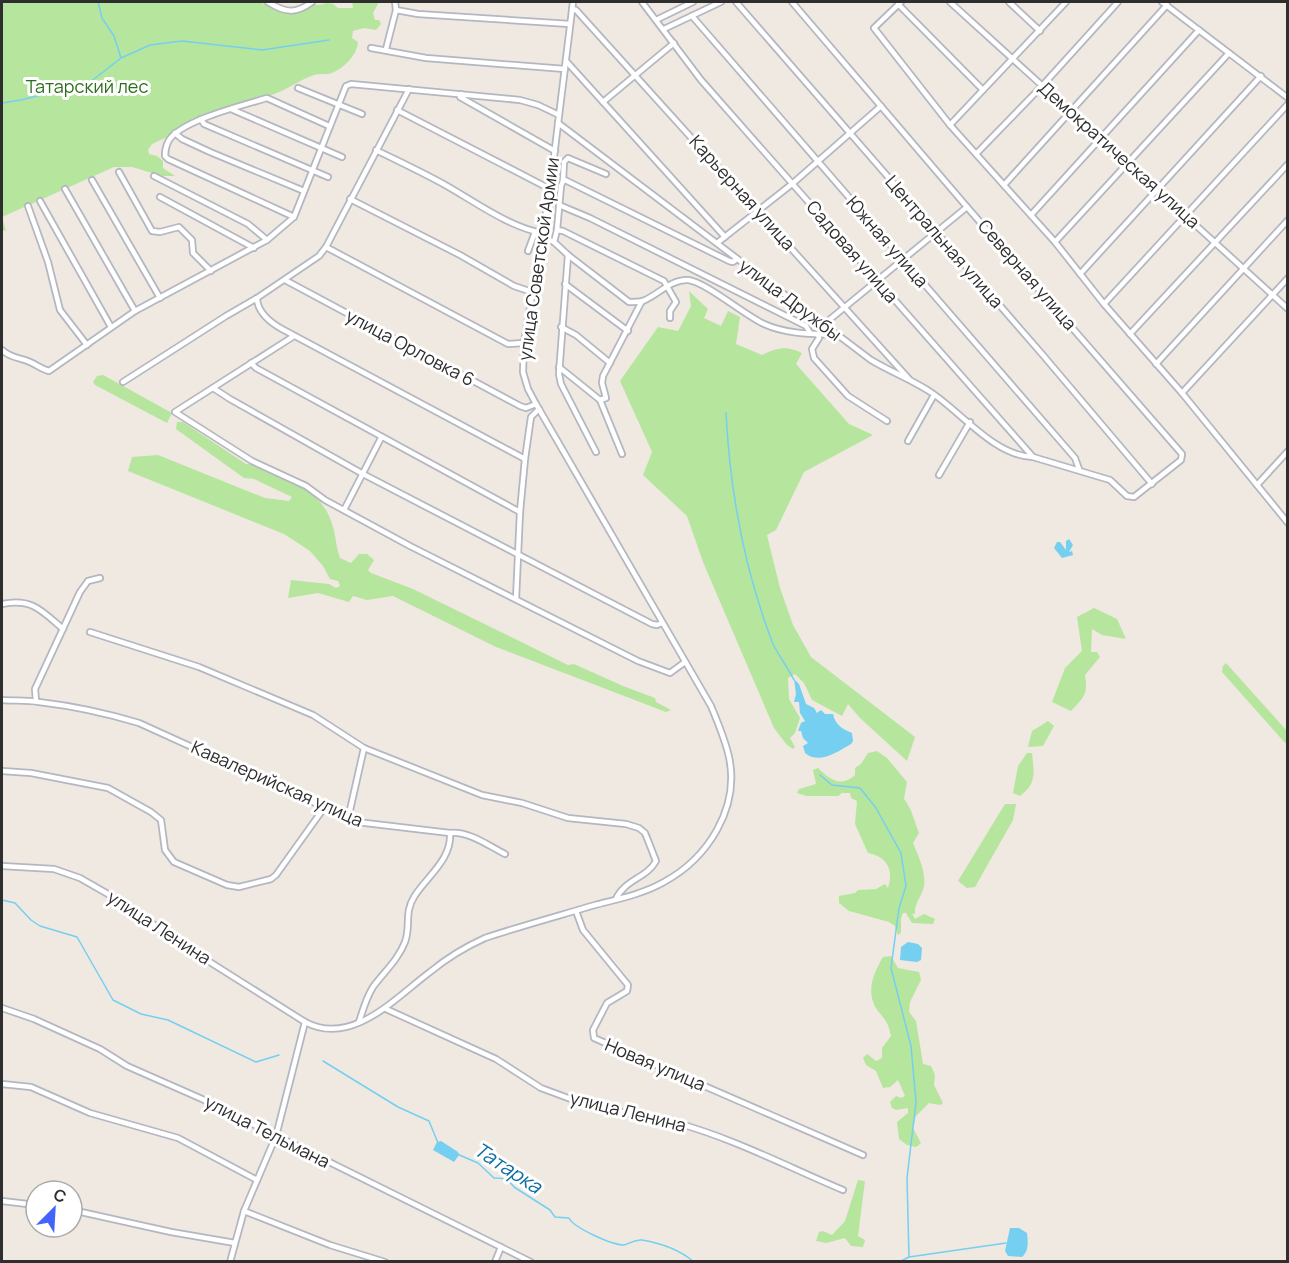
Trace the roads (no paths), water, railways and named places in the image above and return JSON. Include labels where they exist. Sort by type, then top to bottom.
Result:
[{"type":"street","points":[[268,2],[278,8],[296,11],[302,10],[312,2]]},
{"type":"street","points":[[278,8],[282,2]]},
{"type":"street","points":[[386,50],[396,10],[395,2]]},
{"type":"street","name":"улица Советской Армии","points":[[305,1022],[323,1030],[374,1016],[465,947],[485,938],[663,883],[694,860],[711,840],[728,807],[731,789],[730,759],[711,706],[538,407],[528,389],[523,372],[524,343],[550,189],[573,2]]},
{"type":"street","name":"Садовая улица","points":[[642,2],[701,80],[1033,457]]},
{"type":"street","points":[[657,20],[693,2]]},
{"type":"street","points":[[664,29],[721,2]]},
{"type":"street","name":"Центральная улица","points":[[736,2],[1152,484]]},
{"type":"street","name":"Северная улица","points":[[792,2],[1182,454],[1180,460],[1134,497],[1130,497],[1110,480],[1079,469]]},
{"type":"street","name":"Демократическая улица","points":[[950,2],[1287,309]]},
{"type":"street","points":[[1009,2],[1040,31]]},
{"type":"street","points":[[950,125],[1065,2]]},
{"type":"street","points":[[976,154],[1042,86],[1118,2]]},
{"type":"street","points":[[983,90],[900,3],[874,28],[950,125],[1054,242],[1104,304],[1182,393],[1287,523]]},
{"type":"street","points":[[1004,185],[1071,113],[1165,3],[1287,98]]},
{"type":"street","name":"Карьерная улица","points":[[572,9],[576,10],[910,380]]},
{"type":"street","points":[[396,10],[418,14],[570,24]]},
{"type":"street","name":"Южная улица","points":[[692,16],[1075,458],[1079,469]]},
{"type":"street","points":[[1030,215],[1199,30]]},
{"type":"street","points":[[603,102],[674,43]]},
{"type":"street","points":[[371,48],[426,58],[565,69]]},
{"type":"street","points":[[1054,242],[1229,53]]},
{"type":"street","points":[[566,61],[725,237]]},
{"type":"street","points":[[1080,274],[1261,76]]},
{"type":"street","points":[[2,350],[9,357],[29,361],[42,369],[49,370],[135,311],[267,240],[294,217],[346,86],[351,84],[519,100],[538,105],[559,116]]},
{"type":"street","points":[[298,88],[362,114]]},
{"type":"street","points":[[123,382],[313,262],[326,247],[409,89]]},
{"type":"street","points":[[461,94],[460,97],[555,151]]},
{"type":"street","points":[[294,217],[168,159],[165,156],[168,141],[175,133],[201,119],[267,98],[329,126]]},
{"type":"street","points":[[1104,304],[1287,104]]},
{"type":"street","points":[[717,243],[792,184],[881,106]]},
{"type":"street","points":[[231,109],[342,157]]},
{"type":"street","points":[[397,110],[550,189]]},
{"type":"street","points":[[201,119],[204,124],[328,177]]},
{"type":"street","name":"улица Дружбы","points":[[558,123],[877,364],[934,395],[1004,450],[1033,457]]},
{"type":"street","points":[[175,133],[182,139],[210,152],[304,191]]},
{"type":"street","points":[[376,150],[554,242],[629,302],[642,301],[666,287],[688,280],[699,283],[762,323],[786,331],[837,335]]},
{"type":"street","points":[[554,242],[564,162],[568,158],[606,174]]},
{"type":"street","points":[[1130,334],[1287,164]]},
{"type":"street","points":[[119,172],[152,231],[160,232],[179,227],[190,237],[193,253],[211,271]]},
{"type":"street","points":[[154,176],[248,224],[267,240]]},
{"type":"street","points":[[92,180],[160,298]]},
{"type":"street","points":[[563,181],[568,181],[729,261],[733,262],[737,259]]},
{"type":"street","points":[[65,189],[135,311]]},
{"type":"street","points":[[160,197],[254,248]]},
{"type":"street","points":[[350,199],[460,255],[514,286],[532,292]]},
{"type":"street","points":[[40,201],[111,327]]},
{"type":"street","points":[[560,205],[806,326],[810,333]]},
{"type":"street","points":[[28,206],[48,262],[60,310],[87,345]]},
{"type":"street","points":[[824,325],[967,207]]},
{"type":"street","points":[[1156,364],[1287,220]]},
{"type":"street","points":[[557,230],[664,281],[676,302],[670,311],[670,318]]},
{"type":"street","points":[[528,251],[535,232]]},
{"type":"street","points":[[326,247],[508,344],[524,343]]},
{"type":"street","points":[[568,255],[561,327],[559,367],[561,384],[596,452]]},
{"type":"street","points":[[1182,393],[1287,278]]},
{"type":"street","name":"улица Орловка 6","points":[[285,280],[526,408]]},
{"type":"street","points":[[565,284],[628,331]]},
{"type":"street","points":[[257,298],[257,304],[274,325],[525,459]]},
{"type":"street","points":[[600,400],[606,398],[602,380],[642,301]]},
{"type":"street","points":[[561,327],[576,335],[610,363]]},
{"type":"street","points":[[818,334],[819,338],[812,349],[814,358],[848,396],[887,421]]},
{"type":"street","points":[[294,336],[175,412],[252,461],[306,486],[344,510],[516,599],[665,672],[670,673],[686,662]]},
{"type":"street","points":[[251,363],[256,368],[381,438],[520,512]]},
{"type":"street","points":[[559,367],[600,400],[622,454]]},
{"type":"street","points":[[213,388],[363,474],[652,624],[662,623]]},
{"type":"street","points":[[908,441],[934,395]]},
{"type":"street","points":[[531,417],[526,408],[538,407]]},
{"type":"street","points":[[516,599],[517,554],[525,459],[531,417],[538,407]]},
{"type":"street","points":[[939,475],[970,422]]},
{"type":"street","points":[[344,510],[381,438]]},
{"type":"street","points":[[1257,485],[1287,451]]},
{"type":"street","points":[[1033,457],[1079,469]]},
{"type":"street","points":[[1282,516],[1287,510]]},
{"type":"street","points":[[36,701],[35,689],[80,592],[88,581],[100,578]]},
{"type":"street","points":[[2,604],[24,602],[46,614],[63,629]]},
{"type":"street","points":[[90,632],[199,667],[313,715],[364,748],[482,795],[522,803],[568,818],[626,824],[642,829],[655,856],[655,864],[627,884],[616,899]]},
{"type":"street","name":"Кавалерийская улица","points":[[2,700],[36,701],[108,713],[139,723],[348,819],[365,824],[461,833],[505,854]]},
{"type":"street","points":[[348,819],[364,748]]},
{"type":"street","points":[[2,771],[31,773],[108,788],[151,812],[160,820],[165,850],[174,862],[232,887],[246,887],[271,879],[324,808]]},
{"type":"street","points":[[358,1022],[374,986],[399,954],[408,931],[407,918],[411,903],[441,863],[449,846],[450,833]]},
{"type":"street","name":"улица Ленина","points":[[2,866],[54,869],[80,878],[134,909],[167,935],[305,1022]]},
{"type":"street","name":"Новая улица","points":[[576,911],[583,930],[628,985],[627,991],[607,1003],[593,1030],[594,1038],[863,1155]]},
{"type":"street","name":"улица Тельмана","points":[[2,1008],[34,1019],[100,1049],[127,1066],[158,1078],[531,1262]]},
{"type":"street","name":"улица Ленина","points":[[386,1009],[485,1053],[541,1088],[572,1101],[587,1106],[668,1121],[700,1131],[752,1149],[843,1190]]},
{"type":"street","points":[[230,1262],[244,1211],[276,1136],[305,1022]]},
{"type":"street","points":[[2,1084],[31,1087],[90,1113],[178,1138],[257,1180]]},
{"type":"street","points":[[2,1201],[24,1204]]},
{"type":"street","points":[[244,1211],[330,1245],[385,1262]]},
{"type":"street","points":[[84,1213],[171,1232],[235,1243]]},
{"type":"street","points":[[495,1262],[501,1247]]},
{"type":"water","points":[[1069,539],[1073,545],[1069,552],[1072,551],[1073,555],[1062,558],[1054,548],[1057,542],[1060,542],[1066,550],[1066,541]]},
{"type":"water","points":[[794,679],[799,684],[806,704],[814,708],[817,713],[821,710],[825,714],[833,714],[838,724],[852,733],[851,744],[822,758],[805,753],[803,746],[808,743],[801,731],[798,731],[801,723],[805,721],[800,713],[799,702],[794,702],[796,694]]},
{"type":"water","points":[[908,942],[918,944],[922,948],[921,960],[917,962],[900,960],[901,947]]},
{"type":"water","points":[[441,1141],[458,1152],[459,1155],[454,1162],[433,1150],[437,1142]]},
{"type":"water","points":[[1010,1228],[1019,1228],[1027,1233],[1027,1249],[1022,1257],[1008,1256],[1005,1251]]},
{"type":"waterway","points":[[2,103],[89,83],[121,58],[114,36],[102,18],[98,2]]},
{"type":"waterway","points":[[121,58],[150,45],[182,41],[262,50],[329,40]]},
{"type":"waterway","points":[[726,413],[735,501],[754,588],[773,644],[794,680]]},
{"type":"waterway","points":[[820,775],[832,785],[860,788],[876,808],[901,853],[906,886],[899,908],[891,968],[911,1046],[916,1102],[907,1178],[909,1257]]},
{"type":"waterway","name":"Татарка","points":[[2,900],[15,903],[40,926],[77,937],[113,1000],[141,1014],[168,1020],[256,1062],[279,1055]]},
{"type":"waterway","name":"Татарка","points":[[323,1061],[398,1107],[429,1121],[438,1143]]},
{"type":"waterway","name":"Татарка","points":[[457,1154],[478,1163],[494,1178],[508,1181],[550,1210],[555,1217],[569,1218],[594,1235],[624,1245],[639,1240],[656,1243],[694,1262]]},
{"type":"waterway","name":"Татарка","points":[[899,1262],[909,1257],[1006,1243]]},
{"type":"park label","name":"Татарский лес","points":[[87,87]]}]
